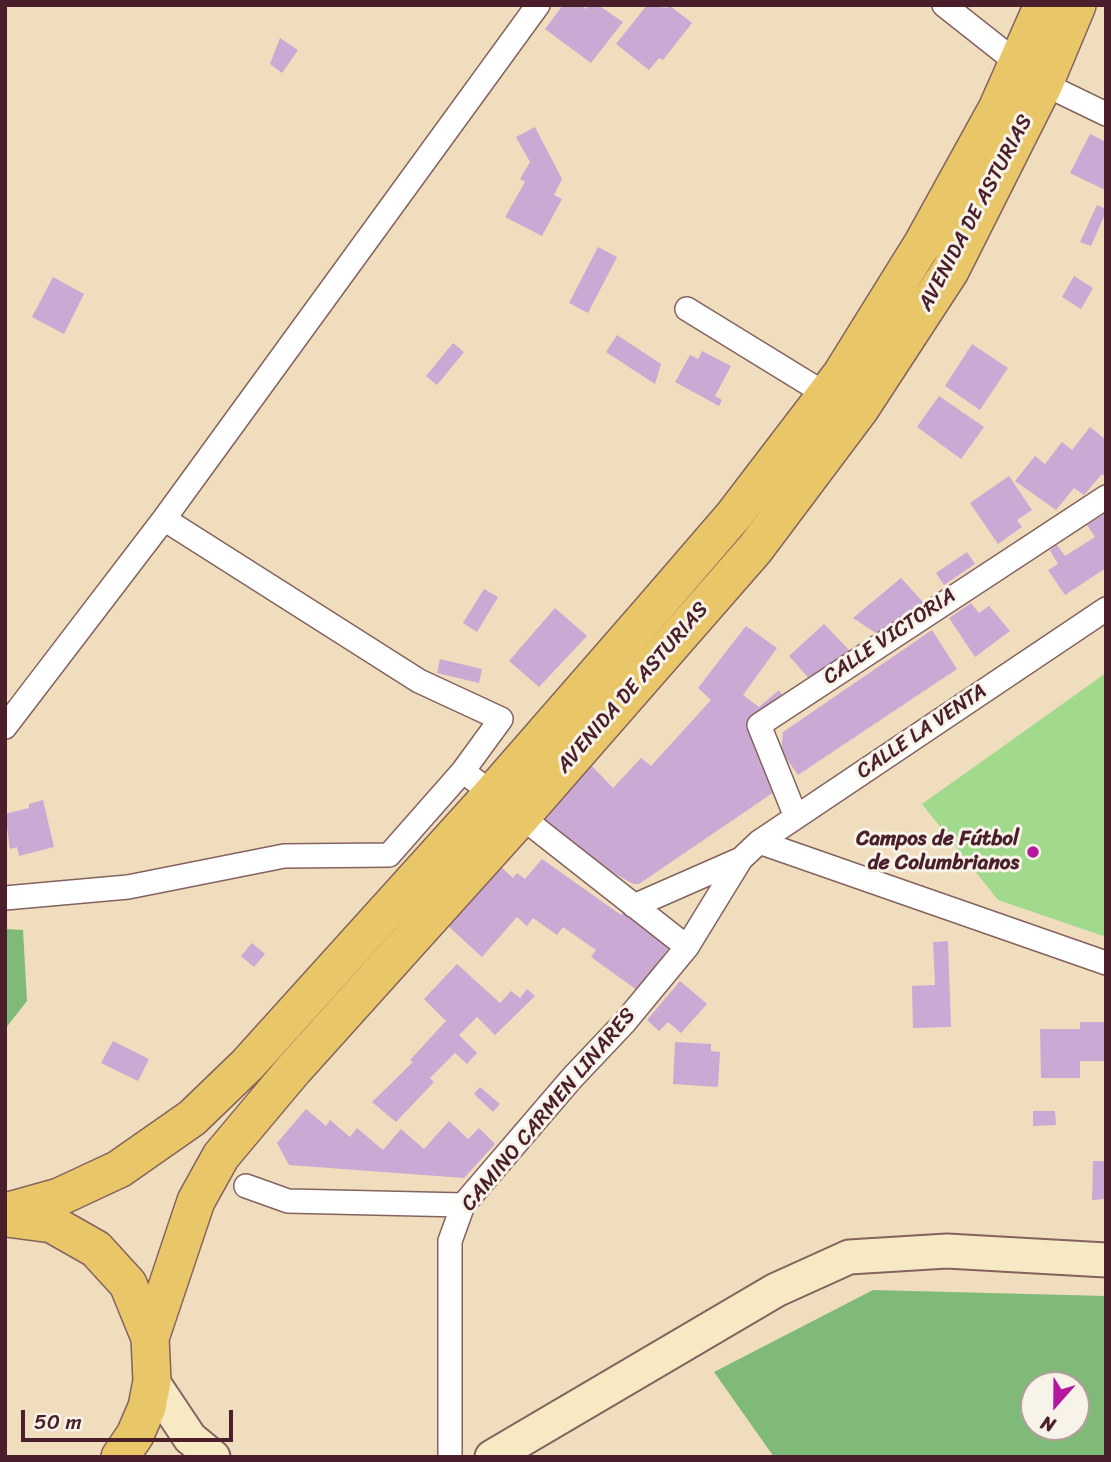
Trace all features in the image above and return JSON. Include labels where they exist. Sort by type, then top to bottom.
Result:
[{"type":"main road","name":"AVENIDA DE ASTURIAS","points":[[150,1338],[196,1201],[221,1156],[293,1069],[520,818],[755,549],[860,409],[950,271],[1031,74],[1042,5]]},
{"type":"main road","name":"AVENIDA DE ASTURIAS","points":[[5,1215],[59,1197],[119,1169],[192,1118],[247,1065],[487,799],[734,515],[827,395],[923,243],[998,109],[1031,74],[1077,5]]},
{"type":"main road","points":[[5,1215],[52,1224],[96,1249],[128,1284],[150,1338],[152,1381],[147,1407],[135,1435],[120,1457]]},
{"type":"main road","points":[[492,1457],[776,1290],[849,1257],[947,1251],[1106,1260]]},
{"type":"main road","points":[[152,1381],[169,1411],[190,1438],[213,1457]]},
{"type":"street","points":[[5,727],[164,519],[538,5]]},
{"type":"street","points":[[944,5],[1031,74],[1106,114]]},
{"type":"street","points":[[687,309],[827,395]]},
{"type":"street","name":"CALLE VICTORIA","points":[[796,817],[759,725],[1106,497]]},
{"type":"street","points":[[5,898],[128,887],[284,856],[389,855],[463,771],[501,719],[419,681],[164,519]]},
{"type":"street","name":"CALLE LA VENTA","points":[[687,947],[741,859],[759,842],[1106,609]]},
{"type":"street","points":[[463,771],[487,799],[520,818],[687,947]]},
{"type":"street","points":[[759,842],[1106,962]]},
{"type":"street","name":"CALLE LA VENTA","points":[[634,906],[741,859]]},
{"type":"street","name":"CAMINO CARMEN LINARES","points":[[450,1457],[450,1241],[463,1205],[572,1078],[625,1022],[687,947]]},
{"type":"street","points":[[246,1186],[288,1201],[463,1205]]},
{"type":"green space","name":"Campos de Fútbol de Columbrianos","points":[[1106,673],[1106,937],[998,900],[922,804]]},
{"type":"green space","points":[[5,929],[23,930],[27,1001],[5,1029]]},
{"type":"green space","points":[[873,1290],[1106,1296],[1106,1457],[774,1457],[714,1372]]},
{"type":"building","points":[[563,5],[580,5],[586,9],[589,5],[598,5],[623,22],[591,63],[545,29]]},
{"type":"building","points":[[647,5],[667,8],[669,5],[692,23],[663,60],[659,58],[649,70],[616,44]]},
{"type":"building","points":[[280,38],[298,50],[282,73],[270,64]]},
{"type":"building","points":[[535,127],[562,179],[554,195],[562,199],[542,236],[505,217],[525,182],[520,179],[530,162],[516,137]]},
{"type":"building","points":[[1090,134],[1106,142],[1105,190],[1070,173]]},
{"type":"building","points":[[1097,205],[1106,209],[1106,212],[1091,246],[1080,242]]},
{"type":"building","points":[[598,247],[617,257],[588,313],[569,303]]},
{"type":"building","points":[[1074,276],[1093,288],[1081,309],[1062,297]]},
{"type":"building","points":[[53,277],[84,294],[64,334],[32,317]]},
{"type":"building","points":[[617,335],[661,364],[655,384],[606,352]]},
{"type":"building","points":[[453,343],[464,352],[437,385],[426,376]]},
{"type":"building","points":[[972,344],[1008,368],[980,410],[945,386]]},
{"type":"building","points":[[702,351],[731,366],[715,396],[722,400],[719,406],[675,382],[690,355],[698,359]]},
{"type":"building","points":[[939,396],[984,427],[961,459],[917,427]]},
{"type":"building","points":[[1090,427],[1106,440],[1106,477],[1102,474],[1084,495],[1074,488],[1056,510],[1015,481],[1035,456],[1045,464],[1062,442],[1072,450]]},
{"type":"building","points":[[1009,476],[1032,510],[1017,520],[1022,527],[998,544],[970,503]]},
{"type":"building","points":[[1106,513],[1106,568],[1065,595],[1048,570],[1058,564],[1050,550],[1057,545],[1065,556],[1095,537],[1087,525]]},
{"type":"building","points":[[967,552],[975,564],[944,585],[936,573]]},
{"type":"building","points":[[901,578],[923,602],[879,635],[853,618]]},
{"type":"building","points":[[484,589],[498,597],[477,632],[463,623]]},
{"type":"building","points":[[971,603],[979,613],[989,606],[1010,631],[975,657],[949,618]]},
{"type":"building","points":[[555,608],[587,636],[539,687],[509,661]]},
{"type":"building","points":[[824,624],[850,651],[814,684],[789,656]]},
{"type":"building","points":[[746,626],[777,648],[743,695],[759,707],[779,690],[785,698],[748,729],[755,735],[774,792],[639,884],[633,884],[576,851],[542,819],[591,765],[613,788],[641,758],[651,766],[711,700],[698,688]]},
{"type":"building","points":[[932,630],[957,669],[798,775],[781,751],[783,732]]},
{"type":"building","points":[[440,659],[482,669],[479,683],[437,673]]},
{"type":"building","points":[[43,800],[54,847],[19,856],[17,847],[10,849],[5,814],[29,808],[29,804]]},
{"type":"building","points":[[542,859],[621,915],[624,911],[671,945],[637,990],[591,957],[596,950],[563,927],[557,935],[533,918],[527,926],[517,917],[482,957],[447,925],[501,867],[513,878],[517,873],[525,879]]},
{"type":"building","points":[[948,941],[951,1027],[913,1028],[912,986],[935,985],[933,942]]},
{"type":"building","points":[[252,943],[265,954],[254,967],[241,956]]},
{"type":"building","points":[[457,964],[500,1003],[511,991],[520,998],[527,989],[535,996],[495,1035],[477,1017],[459,1035],[477,1053],[467,1064],[455,1053],[430,1078],[434,1082],[396,1122],[372,1102],[413,1062],[410,1060],[446,1021],[424,999]]},
{"type":"building","points":[[680,981],[707,1004],[681,1033],[668,1022],[659,1031],[647,1020]]},
{"type":"building","points":[[1080,1022],[1106,1022],[1106,1061],[1080,1061],[1080,1078],[1041,1078],[1040,1029],[1080,1029]]},
{"type":"building","points":[[113,1041],[149,1059],[138,1081],[101,1063]]},
{"type":"building","points":[[675,1042],[711,1044],[711,1051],[720,1052],[718,1087],[673,1084]]},
{"type":"building","points":[[480,1087],[500,1104],[493,1112],[474,1094]]},
{"type":"building","points":[[306,1109],[326,1126],[330,1120],[350,1137],[357,1128],[383,1150],[401,1129],[424,1149],[449,1121],[468,1139],[479,1128],[495,1144],[464,1178],[289,1165],[277,1143]]},
{"type":"building","points":[[1033,1111],[1055,1111],[1056,1125],[1033,1126]]},
{"type":"building","points":[[1093,1161],[1106,1161],[1106,1199],[1092,1200]]},
{"type":"place","name":"Campos de Fútbol de Columbrianos","points":[[1033,852]]}]
